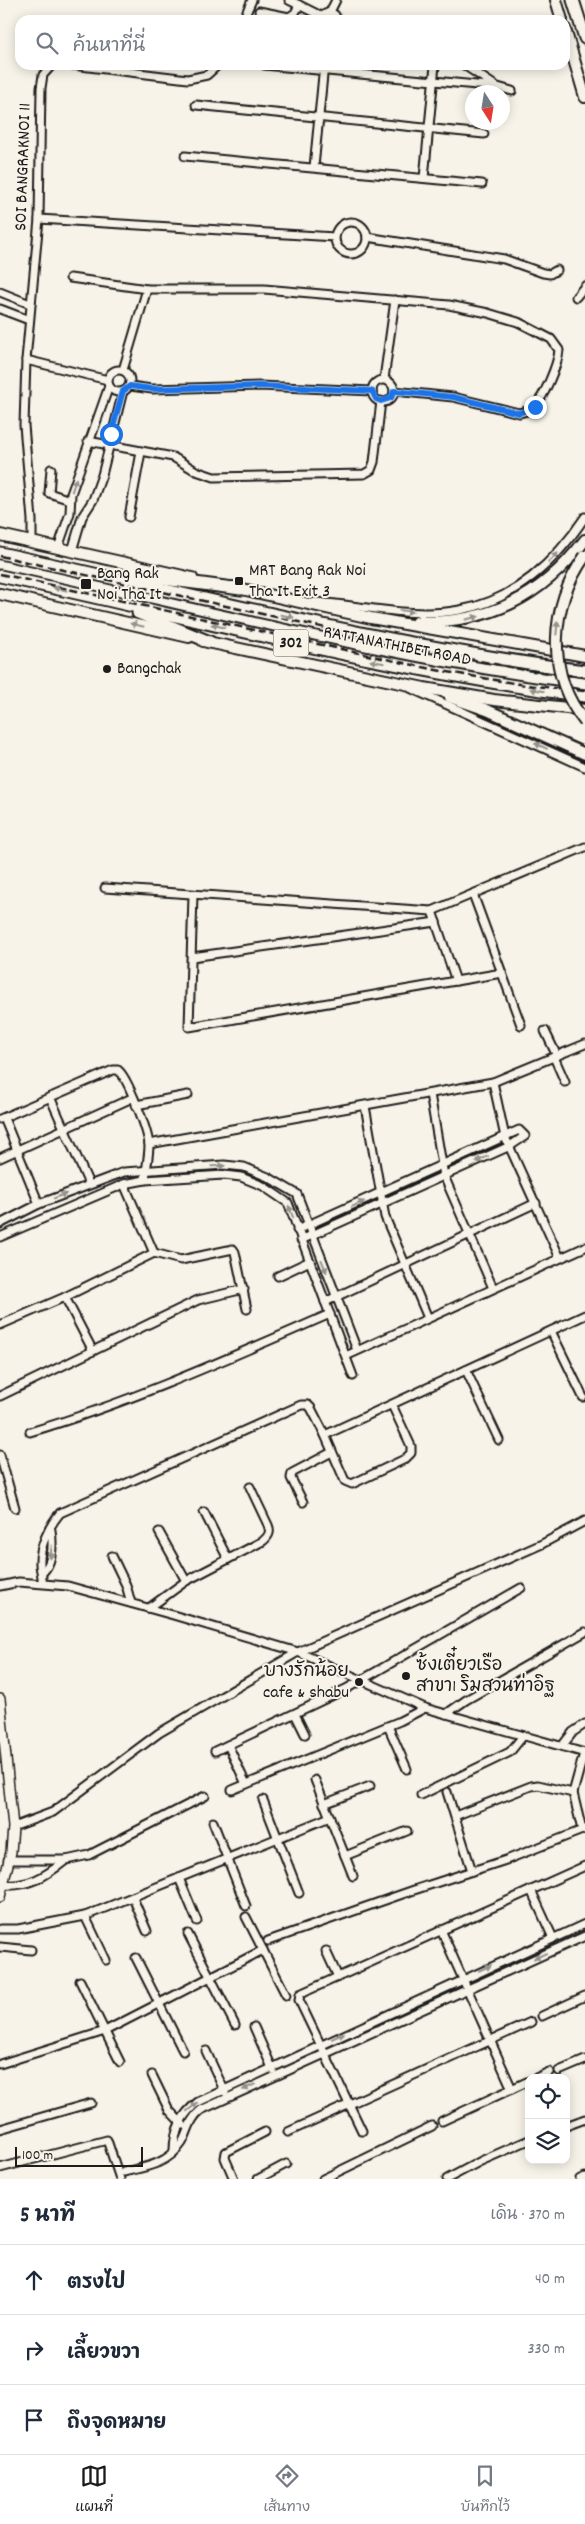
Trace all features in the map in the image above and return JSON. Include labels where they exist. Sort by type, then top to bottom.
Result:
[{"type":"main road","points":[[556,0],[560,15]]},
{"type":"main road","points":[[573,0],[585,38]]},
{"type":"main road","points":[[570,46],[585,97]]},
{"type":"main road","name":"RATTANATHIBET ROAD","points":[[0,535],[371,618],[585,656]]},
{"type":"main road","points":[[371,618],[438,622],[465,620],[486,614],[524,598],[538,588],[574,555],[585,540]]},
{"type":"main road","name":"RATTANATHIBET ROAD","points":[[0,553],[358,632],[462,652],[585,671]]},
{"type":"main road","points":[[585,556],[578,565],[561,605],[556,643],[557,660],[565,688],[585,722]]},
{"type":"main road","points":[[64,567],[241,589]]},
{"type":"main road","name":"RATTANATHIBET ROAD","points":[[0,576],[357,658],[458,677],[585,696]]},
{"type":"main road","name":"RATTANATHIBET ROAD","points":[[0,594],[398,683],[494,700],[585,710]]},
{"type":"main road","points":[[106,600],[210,642]]},
{"type":"main road","points":[[424,688],[487,710],[585,754]]},
{"type":"street","points":[[246,15],[252,0]]},
{"type":"street","points":[[288,0],[317,15]]},
{"type":"street","points":[[326,15],[330,12],[336,0]]},
{"type":"street","points":[[292,15],[299,5]]},
{"type":"street","points":[[259,11],[279,15]]},
{"type":"street","points":[[330,12],[335,15]]},
{"type":"street","name":"SOI BANGRAKNOI 11","points":[[32,542],[24,425],[26,360],[39,219],[41,88],[43,75],[48,70]]},
{"type":"street","points":[[113,70],[188,79],[207,75],[212,70]]},
{"type":"street","points":[[314,167],[324,70]]},
{"type":"street","points":[[340,70],[472,85]]},
{"type":"street","points":[[424,178],[434,70]]},
{"type":"street","points":[[472,70],[495,85]]},
{"type":"street","points":[[196,104],[484,134]]},
{"type":"street","points":[[186,156],[482,184]]},
{"type":"street","points":[[39,219],[335,237]]},
{"type":"street","points":[[351,222],[359,224],[365,230],[367,237],[366,246],[360,252],[351,254],[342,252],[337,246],[335,237],[337,230],[343,224],[351,222]]},
{"type":"street","points":[[367,237],[504,259],[543,273],[550,274],[557,270]]},
{"type":"street","points":[[70,278],[147,289],[264,289],[449,305],[488,313],[518,322],[546,335],[556,343],[559,350],[554,371],[535,407],[527,412],[519,413],[447,396],[394,391]]},
{"type":"street","points":[[576,297],[585,286]]},
{"type":"street","points":[[123,370],[147,289]]},
{"type":"street","points":[[0,292],[30,304]]},
{"type":"street","points":[[384,380],[395,300]]},
{"type":"street","points":[[0,309],[29,320]]},
{"type":"street","points":[[26,360],[109,383],[115,391],[123,391],[130,386],[152,389],[260,386],[372,391]]},
{"type":"street","points":[[58,548],[70,512],[70,500],[88,441],[113,371],[123,370],[129,374],[130,386]]},
{"type":"street","points":[[384,380],[391,383],[394,391],[391,398],[381,401],[376,399],[372,391],[374,384],[384,380]]},
{"type":"street","points":[[72,551],[82,517],[93,500],[102,475],[123,391]]},
{"type":"street","points":[[88,441],[173,457],[196,471],[214,477],[364,474],[371,470],[374,462],[381,401]]},
{"type":"street","points":[[129,516],[141,452]]},
{"type":"street","points":[[51,469],[49,493],[70,500]]},
{"type":"street","points":[[288,599],[417,612],[459,611],[478,606],[525,583],[558,552],[585,517]]},
{"type":"street","points":[[398,683],[585,767]]},
{"type":"street","points":[[105,888],[432,911],[585,846]]},
{"type":"street","points":[[193,894],[190,1027],[502,973]]},
{"type":"street","points":[[473,894],[521,1025]]},
{"type":"street","points":[[432,911],[456,981]]},
{"type":"street","points":[[192,957],[436,922]]},
{"type":"street","points":[[545,1031],[565,1082]]},
{"type":"street","points":[[149,1144],[492,1082],[585,1044]]},
{"type":"street","points":[[39,1204],[2,1119],[50,1097],[118,1070],[122,1074],[134,1101],[149,1144],[145,1180]]},
{"type":"street","points":[[492,1082],[505,1137],[560,1258]]},
{"type":"street","points":[[430,1094],[444,1176],[468,1235],[493,1288]]},
{"type":"street","points":[[0,1158],[64,1129],[134,1101],[188,1095]]},
{"type":"street","points":[[50,1097],[89,1184]]},
{"type":"street","points":[[365,1106],[382,1205],[404,1265],[428,1318]]},
{"type":"street","points":[[297,1230],[520,1130],[525,1136],[510,1146],[301,1240]]},
{"type":"street","points":[[0,1224],[39,1204],[124,1172],[224,1165],[244,1167],[268,1177],[296,1194],[357,1350]]},
{"type":"street","points":[[0,1237],[124,1184],[145,1180],[224,1175],[241,1177],[263,1186],[288,1203],[353,1376]]},
{"type":"street","points":[[124,1184],[154,1253]]},
{"type":"street","points":[[325,1302],[536,1203]]},
{"type":"street","points":[[346,1356],[585,1246]]},
{"type":"street","points":[[0,1325],[64,1297],[154,1253],[182,1260],[233,1249],[244,1289],[247,1309]]},
{"type":"street","points":[[278,1276],[310,1261]]},
{"type":"street","points":[[0,1396],[198,1300],[244,1289]]},
{"type":"street","points":[[64,1297],[93,1351]]},
{"type":"street","points":[[30,1432],[84,1416],[162,1388],[330,1314]]},
{"type":"street","points":[[325,1435],[585,1315]]},
{"type":"street","points":[[551,1331],[583,1397]]},
{"type":"street","points":[[466,1370],[499,1440]]},
{"type":"street","points":[[42,1583],[43,1572],[40,1564],[44,1538],[51,1530],[60,1513],[301,1405],[308,1405],[311,1408],[345,1481],[352,1484],[405,1459],[411,1453],[411,1446],[392,1405]]},
{"type":"street","points":[[303,1502],[291,1478],[292,1473],[332,1452]]},
{"type":"street","points":[[0,1455],[15,1508]]},
{"type":"street","points":[[149,1608],[186,1581],[263,1542],[268,1537],[270,1530],[250,1487]]},
{"type":"street","points":[[204,1512],[228,1559]]},
{"type":"street","points":[[13,1827],[54,1812],[159,1733],[298,1652],[542,1544],[585,1521]]},
{"type":"street","points":[[159,1532],[186,1581]]},
{"type":"street","points":[[112,1556],[126,1585],[131,1604]]},
{"type":"street","points":[[0,1586],[19,1582],[68,1586],[149,1608],[298,1652],[425,1708],[584,1753],[573,1793],[584,1829],[506,1860],[268,1941]]},
{"type":"street","points":[[215,1751],[363,1680],[521,1588]]},
{"type":"street","points":[[446,1714],[466,1700],[585,1632]]},
{"type":"street","points":[[0,1699],[13,1827],[0,1897]]},
{"type":"street","points":[[232,1790],[388,1726],[425,1708]]},
{"type":"street","points":[[295,1714],[305,1734]]},
{"type":"street","points":[[562,1746],[573,1732],[585,1724]]},
{"type":"street","points":[[388,1726],[408,1769]]},
{"type":"street","points":[[420,1795],[510,1752],[523,1736]]},
{"type":"street","points":[[228,1745],[246,1784]]},
{"type":"street","points":[[315,1780],[353,1876]]},
{"type":"street","points":[[455,1816],[531,1786],[538,1785],[573,1793]]},
{"type":"street","points":[[324,1804],[370,1786]]},
{"type":"street","points":[[447,1792],[472,1871]]},
{"type":"street","points":[[8,1860],[66,1860],[89,1856],[205,1796]]},
{"type":"street","points":[[263,1800],[299,1893]]},
{"type":"street","points":[[0,1929],[18,1929],[85,1916],[330,1817]]},
{"type":"street","points":[[213,1822],[246,1906]]},
{"type":"street","points":[[345,1856],[407,1831]]},
{"type":"street","points":[[3,1885],[18,1886],[30,1883],[49,1873],[66,1860]]},
{"type":"street","points":[[362,2130],[298,1998],[303,1992],[585,1866]]},
{"type":"street","points":[[179,1878],[197,1921]]},
{"type":"street","points":[[531,1890],[553,1938]]},
{"type":"street","points":[[132,1898],[146,1931]]},
{"type":"street","points":[[85,1916],[106,1960]]},
{"type":"street","points":[[246,1917],[286,1995]]},
{"type":"street","points":[[174,2150],[174,2139],[180,2122],[189,2109],[223,2089],[585,1924]]},
{"type":"street","points":[[440,1930],[512,2089]]},
{"type":"street","points":[[188,1934],[235,2024]]},
{"type":"street","points":[[0,2168],[107,2140],[122,2176],[153,2166],[161,2162],[182,2143],[191,2120],[201,2110],[585,1936]]},
{"type":"street","points":[[0,1947],[31,1950]]},
{"type":"street","points":[[0,2064],[105,2031],[263,1950]]},
{"type":"street","points":[[326,1951],[338,1977]]},
{"type":"street","points":[[136,1958],[183,2052]]},
{"type":"street","points":[[80,1981],[120,2062]]},
{"type":"street","points":[[542,2016],[585,1996]]},
{"type":"street","points":[[288,2132],[531,2022]]},
{"type":"street","points":[[254,2028],[276,2075]]},
{"type":"street","points":[[206,2051],[227,2097]]},
{"type":"street","points":[[559,2072],[585,2060]]},
{"type":"street","points":[[545,2074],[549,2072]]},
{"type":"street","points":[[152,2075],[169,2110],[187,2128]]},
{"type":"street","points":[[442,2121],[525,2083]]},
{"type":"street","points":[[0,2129],[91,2103]]},
{"type":"street","points":[[570,2125],[585,2119]]},
{"type":"street","points":[[323,2179],[432,2126]]},
{"type":"street","points":[[234,2179],[225,2158],[226,2152],[265,2132]]},
{"type":"street","points":[[174,2139],[182,2143]]},
{"type":"street","points":[[447,2179],[481,2161],[525,2142]]},
{"type":"street","points":[[258,2179],[286,2164]]},
{"type":"street","points":[[580,2179],[585,2177]]},
{"type":"railway","points":[[0,556],[439,653],[525,670],[585,677]]},
{"type":"railway","points":[[0,574],[436,670],[525,685],[585,691]]},
{"type":"place","name":"MRT Bang Rak Noi Tha It Exit 3","points":[[239,581]]},
{"type":"place","name":"Bang Rak Noi Tha It","points":[[86,584]]},
{"type":"place","name":"Bangchak","points":[[107,669]]},
{"type":"place","name":"ซ้งเตี๋ยวเรือ สาขา1 ริมสวนท่าอิฐ","points":[[406,1676]]},
{"type":"place","name":"บางรักน้อย cafe & shabu","points":[[359,1682]]},
{"type":"route","points":[[111,434],[123,391],[130,386],[152,389],[260,386],[372,391],[376,399],[381,401],[391,398],[394,391],[453,397],[510,412],[527,412],[535,407]]}]
